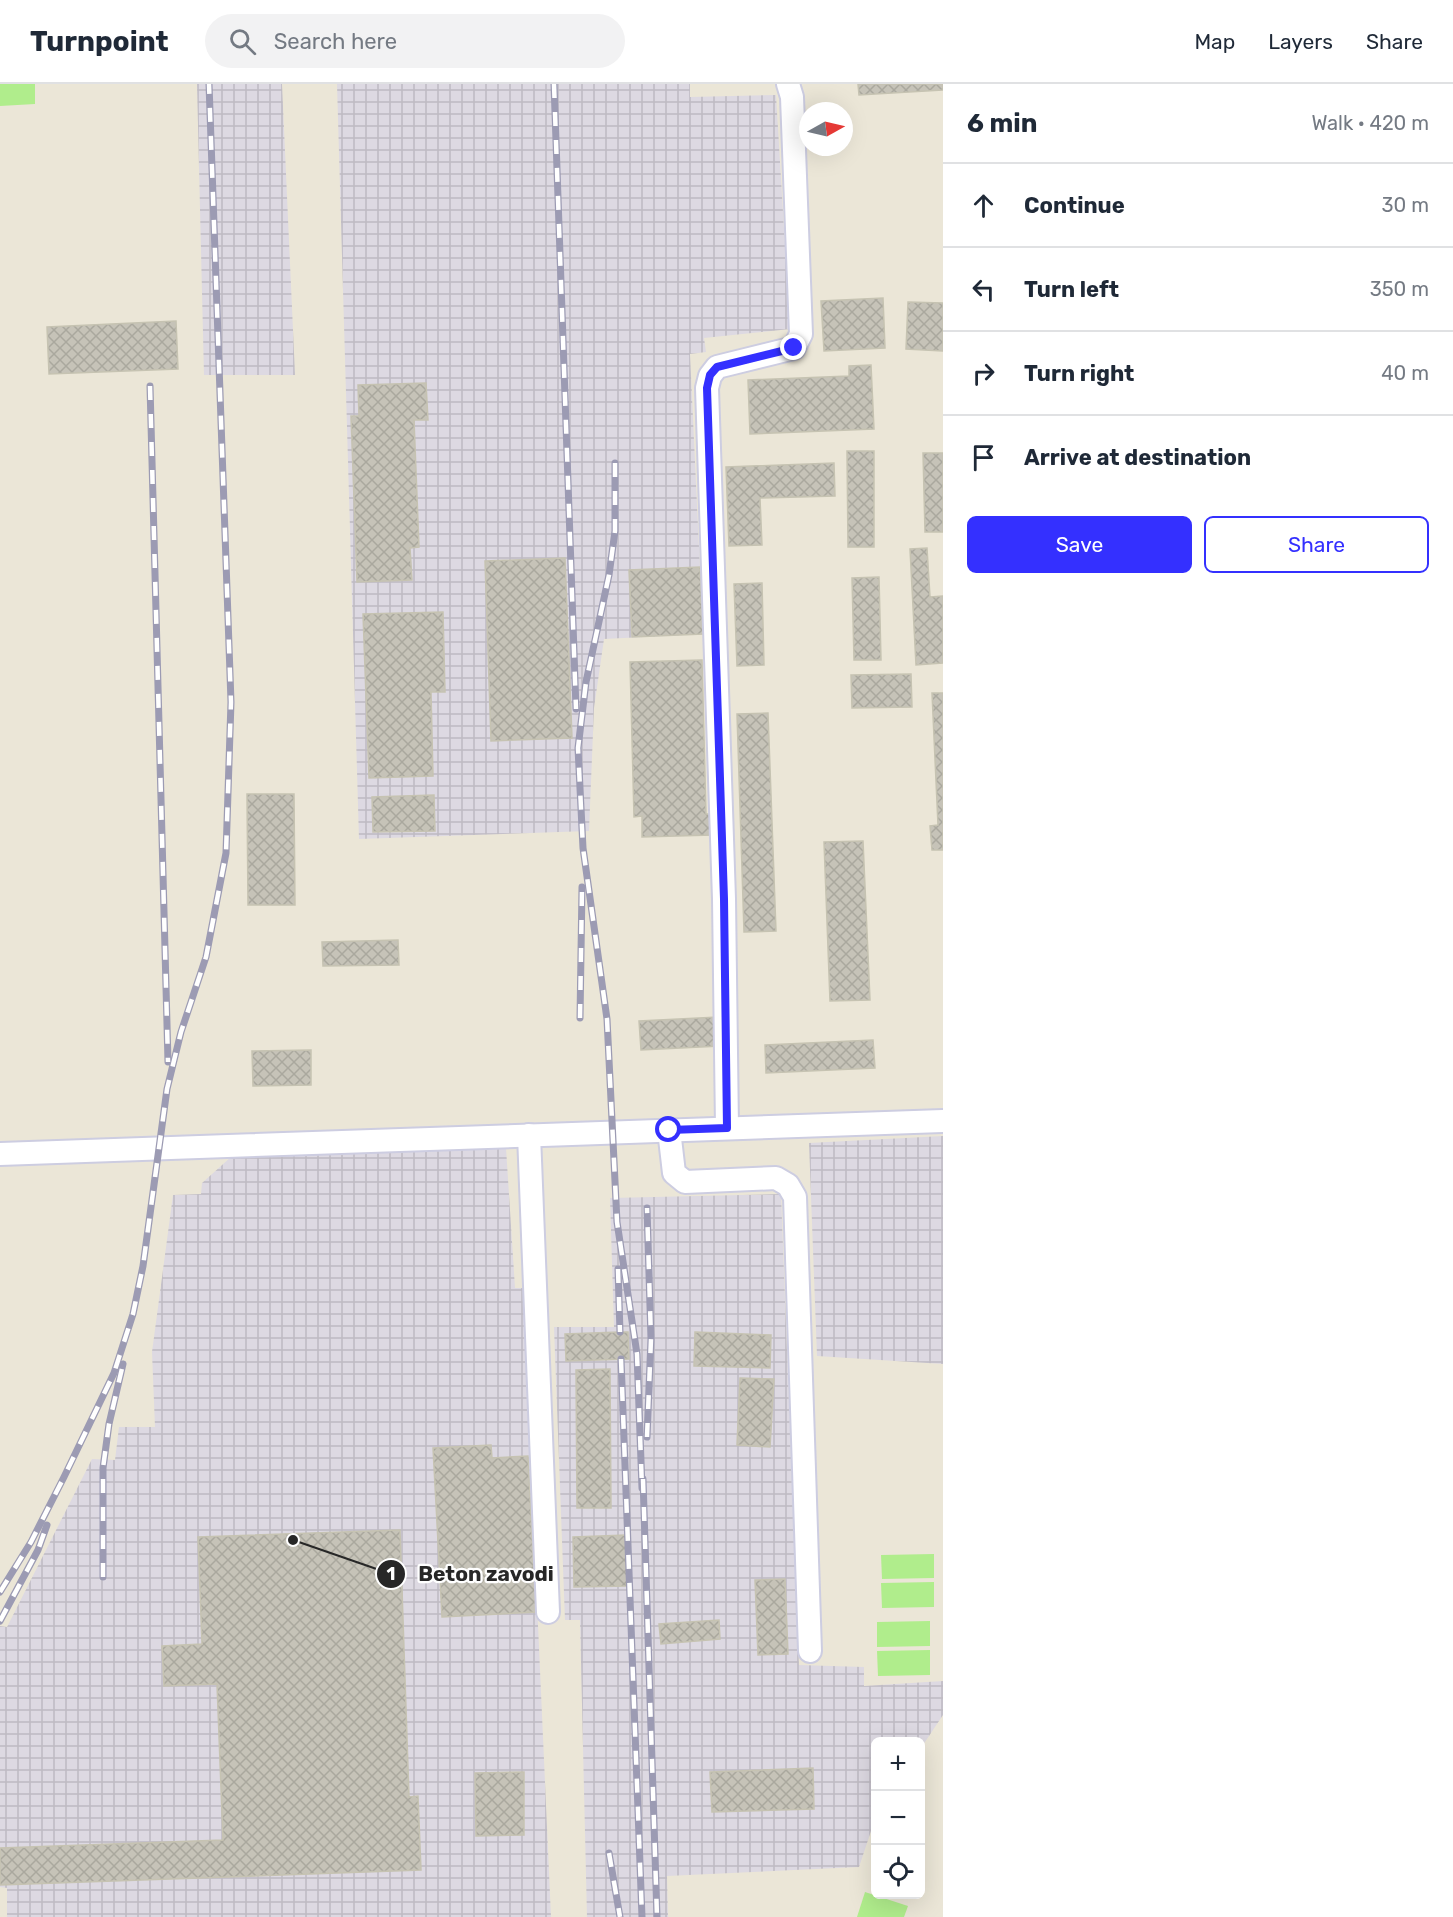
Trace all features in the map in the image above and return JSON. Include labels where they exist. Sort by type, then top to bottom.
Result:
[{"type":"lane","points":[[727,1128],[724,899],[707,388],[710,375],[717,367],[784,353],[794,348],[801,334],[792,98],[788,84]]},
{"type":"lane","points":[[0,1154],[943,1121]]},
{"type":"lane","points":[[669,1130],[674,1173],[685,1182],[776,1178],[788,1185],[795,1197],[810,1651]]},
{"type":"lane","points":[[529,1135],[548,1612]]},
{"type":"shaded area","points":[[197,84],[282,84],[295,375],[204,375]]},
{"type":"shaded area","points":[[337,84],[690,84],[690,97],[776,95],[790,329],[704,338],[706,352],[690,354],[703,634],[604,639],[594,708],[589,831],[359,839]]},
{"type":"shaded area","points":[[943,1136],[943,1364],[817,1356],[809,1143]]},
{"type":"shaded area","points":[[506,1148],[515,1288],[523,1288],[551,1917],[7,1917],[7,1888],[0,1887],[0,1626],[7,1627],[92,1459],[115,1460],[119,1427],[155,1427],[152,1352],[173,1195],[201,1194],[202,1183],[231,1157]]},
{"type":"shaded area","points":[[781,1194],[799,1665],[864,1667],[864,1686],[943,1681],[943,1715],[925,1742],[925,1737],[871,1737],[871,1831],[859,1867],[667,1876],[668,1917],[587,1917],[580,1620],[565,1620],[554,1327],[614,1327],[610,1198]]},
{"type":"green space","points":[[0,84],[35,84],[35,104],[0,106]]},
{"type":"green space","points":[[934,1554],[934,1578],[882,1579],[881,1555]]},
{"type":"green space","points":[[934,1582],[934,1607],[882,1608],[881,1583]]},
{"type":"green space","points":[[930,1621],[930,1646],[877,1647],[877,1622]]},
{"type":"green space","points":[[930,1650],[930,1675],[878,1676],[877,1651]]},
{"type":"green space","points":[[865,1892],[871,1894],[871,1899],[886,1899],[908,1906],[904,1917],[857,1917]]},
{"type":"building","points":[[858,84],[943,84],[943,90],[859,95]]},
{"type":"building","points":[[883,298],[885,348],[824,351],[821,301]]},
{"type":"building","points":[[908,302],[943,303],[943,351],[906,349]]},
{"type":"building","points":[[176,321],[178,369],[49,374],[47,327]]},
{"type":"building","points":[[871,365],[874,429],[750,434],[748,380],[849,376],[849,366]]},
{"type":"building","points":[[426,383],[428,420],[414,420],[419,547],[410,548],[412,580],[357,582],[351,416],[359,416],[358,385]]},
{"type":"building","points":[[847,451],[874,451],[874,547],[848,547]]},
{"type":"building","points":[[923,453],[943,453],[943,532],[925,532]]},
{"type":"building","points":[[834,463],[835,496],[760,498],[762,545],[729,546],[726,467]]},
{"type":"building","points":[[927,548],[930,597],[943,596],[943,663],[916,665],[910,549]]},
{"type":"building","points":[[565,558],[572,738],[491,741],[485,561]]},
{"type":"building","points":[[700,567],[703,634],[632,637],[629,570]]},
{"type":"building","points":[[879,577],[881,660],[854,660],[852,578]]},
{"type":"building","points":[[762,583],[764,665],[737,666],[734,584]]},
{"type":"building","points":[[443,612],[445,692],[431,692],[433,776],[369,778],[363,614]]},
{"type":"building","points":[[702,660],[706,814],[712,814],[712,835],[642,837],[642,816],[634,817],[630,662]]},
{"type":"building","points":[[911,674],[912,707],[852,708],[851,675]]},
{"type":"building","points":[[932,693],[943,693],[943,850],[932,850],[930,826],[938,825]]},
{"type":"building","points":[[768,713],[776,931],[744,932],[737,714]]},
{"type":"building","points":[[247,794],[294,794],[295,905],[248,905]]},
{"type":"building","points":[[434,795],[435,831],[373,832],[372,797]]},
{"type":"building","points":[[863,841],[870,1000],[830,1001],[824,842]]},
{"type":"building","points":[[398,940],[399,965],[323,966],[322,942]]},
{"type":"building","points":[[718,1017],[720,1046],[641,1050],[639,1021]]},
{"type":"building","points":[[873,1040],[875,1068],[766,1073],[765,1045]]},
{"type":"building","points":[[311,1050],[311,1085],[253,1086],[252,1051]]},
{"type":"building","points":[[628,1332],[629,1359],[566,1361],[565,1334]]},
{"type":"building","points":[[695,1332],[771,1335],[770,1368],[694,1366]]},
{"type":"building","points":[[610,1369],[611,1508],[577,1508],[576,1370]]},
{"type":"building","points":[[740,1378],[774,1379],[770,1447],[737,1445]]},
{"type":"building","points":[[491,1445],[492,1458],[528,1456],[536,1612],[442,1617],[433,1448]]},
{"type":"building","points":[[400,1530],[409,1797],[418,1796],[421,1870],[0,1885],[0,1848],[223,1840],[217,1684],[164,1686],[162,1646],[202,1644],[198,1537]]},
{"type":"building","points":[[626,1535],[627,1586],[574,1587],[573,1537]]},
{"type":"building","points":[[785,1579],[788,1654],[758,1655],[755,1580]]},
{"type":"building","points":[[719,1620],[720,1639],[661,1644],[659,1624]]},
{"type":"building","points":[[813,1768],[814,1809],[712,1812],[710,1772]]},
{"type":"building","points":[[524,1772],[524,1835],[476,1836],[475,1773]]},
{"type":"railway","points":[[0,1592],[31,1542],[114,1373],[133,1314],[143,1266],[167,1089],[181,1032],[206,957],[226,853],[231,702],[209,84]]},
{"type":"railway","points":[[554,84],[576,709]]},
{"type":"railway","points":[[150,386],[168,1062]]},
{"type":"railway","points":[[615,463],[615,531],[609,575],[586,682],[578,748],[583,848],[607,1019],[617,1222],[637,1354],[642,1488]]},
{"type":"railway","points":[[580,1018],[582,887]]},
{"type":"railway","points":[[647,1208],[651,1339],[647,1437]]},
{"type":"railway","points":[[618,1269],[620,1332]]},
{"type":"railway","points":[[621,1359],[642,1917]]},
{"type":"railway","points":[[103,1577],[103,1468],[109,1424],[123,1364]]},
{"type":"railway","points":[[643,1479],[657,1917]]},
{"type":"railway","points":[[0,1621],[38,1550],[47,1525]]},
{"type":"railway","points":[[609,1853],[620,1917]]},
{"type":"place","name":"Beton zavodi","points":[[293,1540]]},
{"type":"route","points":[[669,1130],[727,1128],[724,899],[707,388],[710,375],[717,367],[784,353],[794,348]]}]
